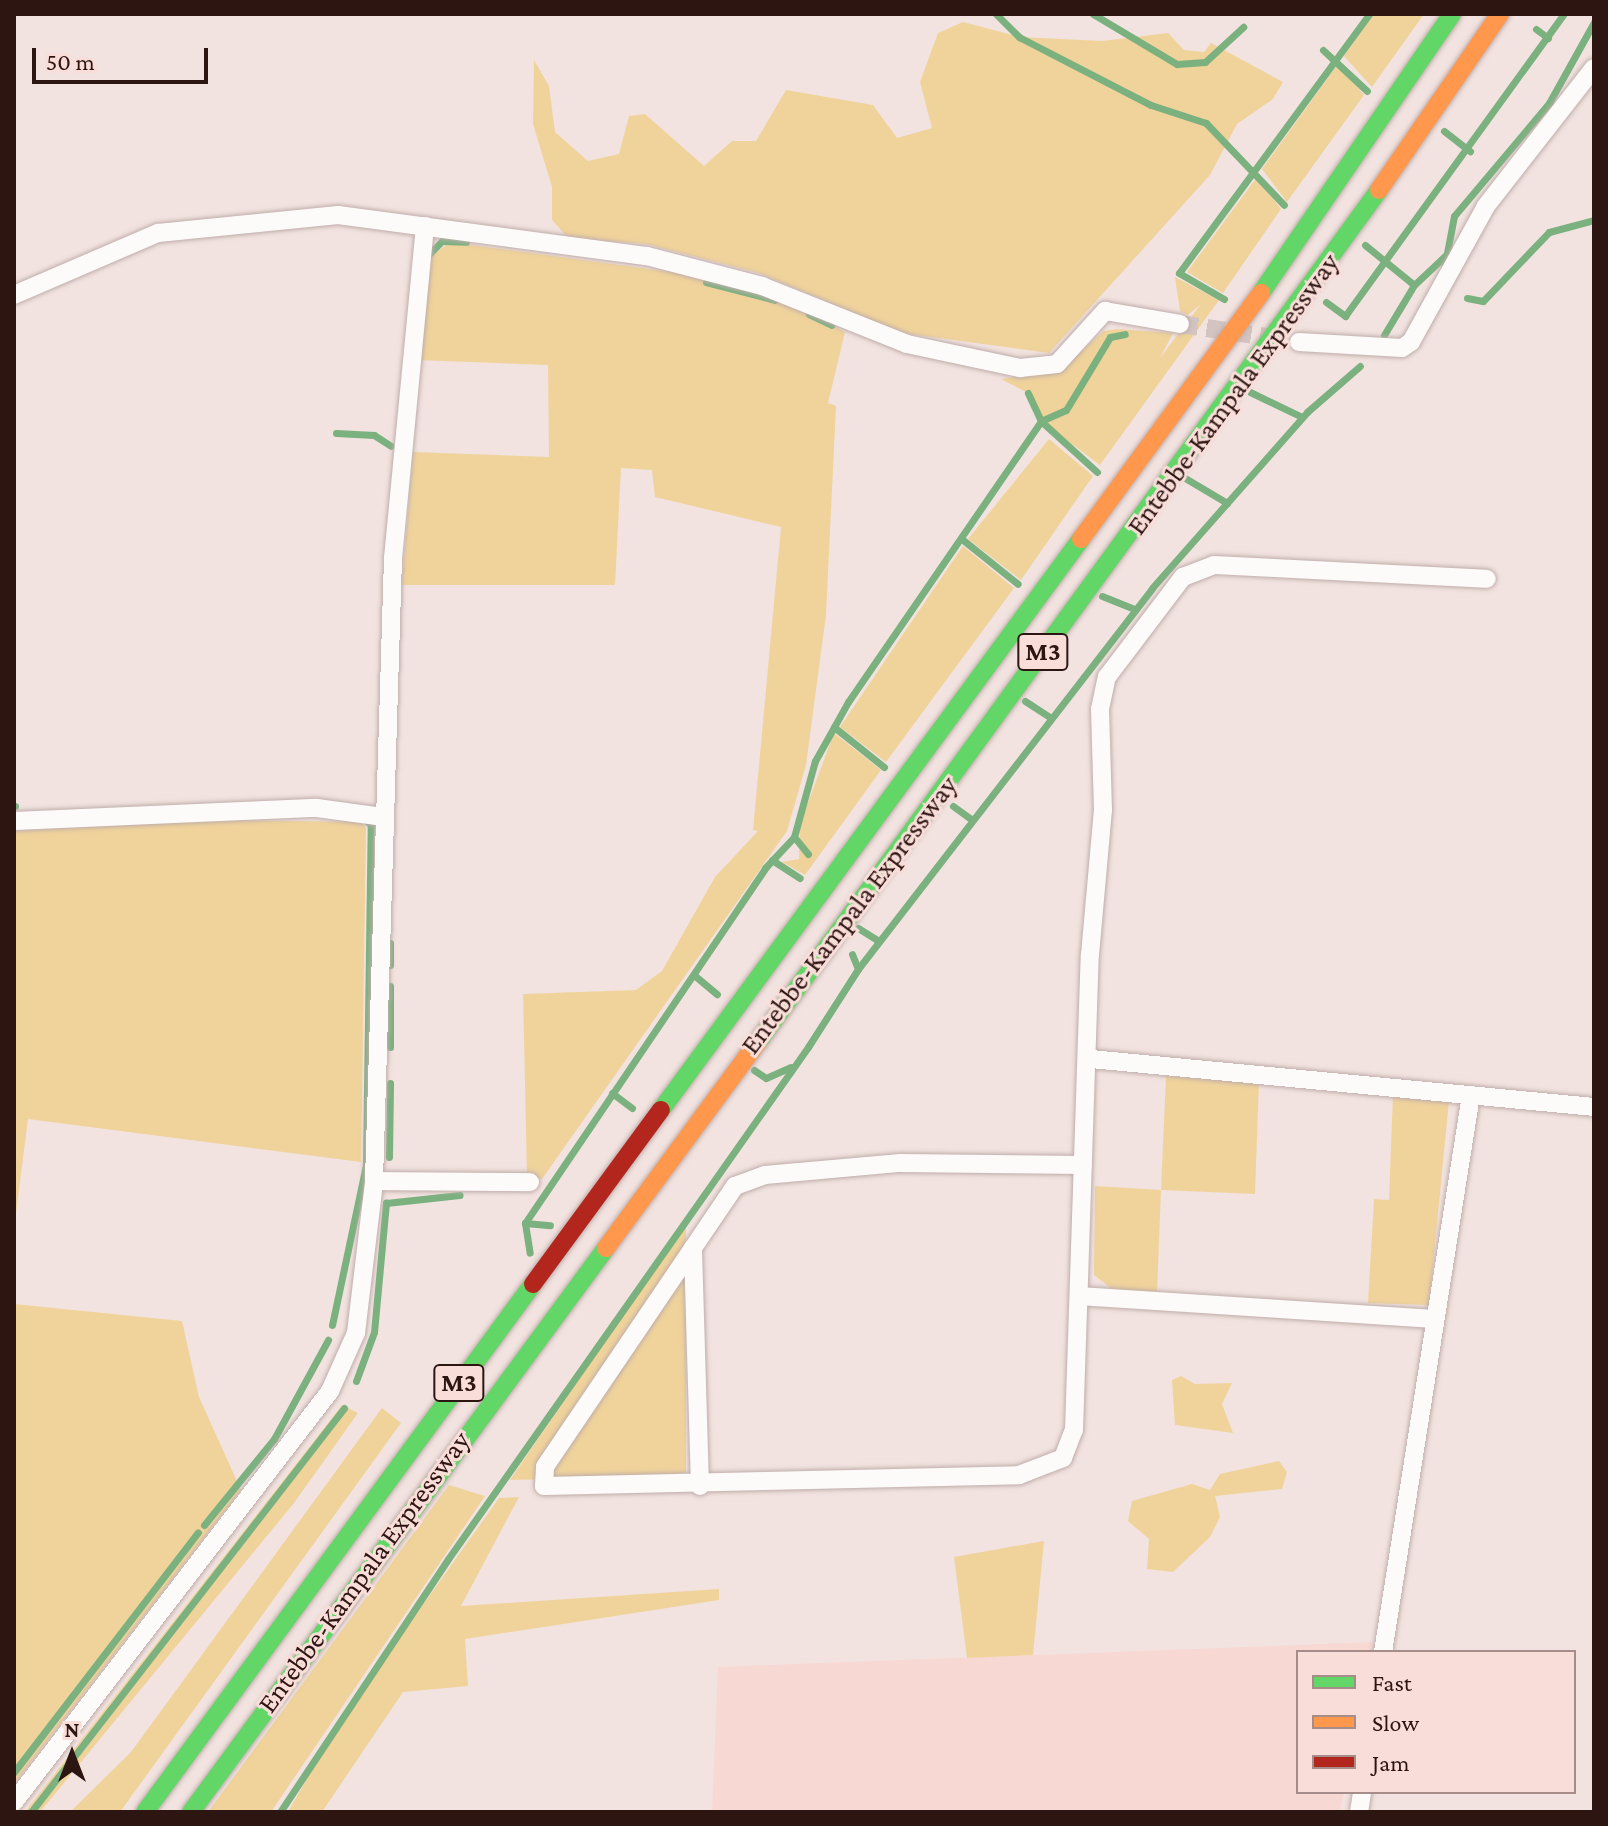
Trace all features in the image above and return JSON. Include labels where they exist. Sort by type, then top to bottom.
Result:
[{"type":"highway","name":"Entebbe-Kampala Expressway","points":[[145,1812],[1270,281],[1452,14]]},
{"type":"highway","name":"Entebbe-Kampala Expressway","points":[[191,1812],[1280,332],[1500,14]]},
{"type":"street","points":[[1299,342],[1402,348],[1411,342],[1486,206],[1594,68]]},
{"type":"street","points":[[14,295],[100,254],[196,225],[338,215],[647,256],[762,286],[907,344],[1020,368],[1057,364],[1105,311],[1180,324]]},
{"type":"street","points":[[14,1802],[330,1391],[356,1333],[374,1181],[393,558],[425,226]]},
{"type":"street","points":[[1083,1165],[900,1163],[746,1178],[624,1343],[541,1482],[551,1490],[1045,1471],[1072,1440],[1083,1165],[1091,1059],[1102,693],[1158,604],[1183,577],[1214,565],[1487,579]]},
{"type":"street","points":[[14,821],[317,808],[384,817]]},
{"type":"street","points":[[1091,1059],[1594,1107]]},
{"type":"street","points":[[1383,1650],[1433,1319],[1471,1095]]},
{"type":"street","points":[[374,1181],[530,1182]]},
{"type":"street","points":[[693,1248],[700,1486]]},
{"type":"street","points":[[1080,1296],[1433,1319]]},
{"type":"shaded area","points":[[1374,14],[1424,14],[1372,87],[1344,56]]},
{"type":"shaded area","points":[[963,22],[1020,37],[1102,41],[1168,33],[1184,50],[1204,52],[1211,43],[1283,82],[1273,99],[1237,124],[1210,175],[1049,353],[902,333],[759,273],[646,244],[568,238],[552,220],[552,187],[533,124],[534,60],[549,86],[555,132],[588,161],[619,154],[629,116],[645,114],[704,166],[732,141],[756,141],[786,90],[873,105],[897,138],[932,128],[920,82],[938,33]]},
{"type":"shaded area","points":[[1338,64],[1364,95],[1287,202],[1262,169]]},
{"type":"shaded area","points":[[1257,177],[1281,209],[1223,293],[1187,272]]},
{"type":"shaded area","points":[[450,242],[686,274],[784,302],[845,332],[828,403],[836,406],[826,615],[806,765],[787,831],[542,1179],[527,1177],[523,994],[636,990],[662,971],[715,877],[758,831],[753,830],[781,527],[655,497],[652,470],[621,468],[615,585],[402,585],[413,452],[549,457],[548,365],[416,360],[429,258]]},
{"type":"shaded area","points":[[1175,277],[1219,300],[1100,465],[1041,421],[1028,393],[1001,379],[1060,370],[1104,331],[1117,329],[1173,333],[1160,358],[1201,304],[1188,315],[1180,311]]},
{"type":"shaded area","points":[[1049,439],[1093,476],[1021,580],[968,539]]},
{"type":"shaded area","points":[[963,546],[1014,588],[886,762],[840,727]]},
{"type":"shaded area","points":[[834,733],[881,770],[805,875],[782,862],[799,859],[800,824]]},
{"type":"shaded area","points":[[219,820],[362,822],[366,829],[361,1162],[28,1119],[14,1229],[14,831]]},
{"type":"shaded area","points":[[1166,1076],[1259,1081],[1255,1194],[1161,1190]]},
{"type":"shaded area","points":[[1393,1094],[1449,1101],[1429,1305],[1368,1303],[1374,1199],[1389,1200]]},
{"type":"shaded area","points":[[1095,1186],[1161,1190],[1157,1293],[1117,1293],[1094,1275]]},
{"type":"shaded area","points":[[686,1224],[686,1476],[510,1480]]},
{"type":"shaded area","points":[[14,1304],[182,1321],[199,1397],[241,1490],[14,1784]]},
{"type":"shaded area","points":[[1181,1376],[1195,1384],[1232,1383],[1222,1404],[1233,1433],[1175,1425],[1172,1380]]},
{"type":"shaded area","points":[[342,1405],[358,1413],[294,1503],[40,1812],[25,1812]]},
{"type":"shaded area","points":[[382,1408],[401,1423],[120,1812],[70,1812],[131,1752]]},
{"type":"shaded area","points":[[1279,1461],[1287,1472],[1282,1489],[1215,1496],[1220,1517],[1210,1537],[1173,1572],[1147,1569],[1149,1539],[1128,1521],[1132,1501],[1192,1484],[1210,1490],[1220,1474]]},
{"type":"shaded area","points":[[449,1485],[485,1496],[271,1812],[208,1812]]},
{"type":"shaded area","points":[[519,1497],[461,1606],[719,1589],[719,1600],[465,1639],[468,1686],[403,1692],[322,1812],[288,1812],[341,1720],[499,1498]]},
{"type":"shaded area","points":[[1044,1541],[1033,1655],[967,1658],[954,1557]]},
{"type":"shaded area","points":[[1374,1642],[1372,1650],[1296,1650],[1296,1794],[1344,1794],[1340,1812],[712,1812],[718,1667]]},
{"type":"waterway","points":[[996,14],[1019,37],[1151,105],[1206,123],[1284,205]]},
{"type":"waterway","points":[[1093,14],[1177,64],[1205,62],[1243,27]]},
{"type":"waterway","points":[[1224,299],[1179,273],[1369,14]]},
{"type":"waterway","points":[[1326,302],[1345,316],[1564,14]]},
{"type":"waterway","points":[[1444,269],[1454,216],[1549,103],[1594,22]]},
{"type":"waterway","points":[[1536,29],[1548,38]]},
{"type":"waterway","points":[[1323,50],[1367,91]]},
{"type":"waterway","points":[[1444,131],[1470,151]]},
{"type":"waterway","points":[[1467,298],[1483,301],[1549,232],[1594,220]]},
{"type":"waterway","points":[[428,255],[442,241],[466,242]]},
{"type":"waterway","points":[[1365,245],[1414,285]]},
{"type":"waterway","points":[[1384,335],[1414,285],[1446,255]]},
{"type":"waterway","points":[[706,282],[775,300]]},
{"type":"waterway","points":[[809,314],[832,325]]},
{"type":"waterway","points":[[1097,472],[1041,421],[1066,410],[1110,337],[1125,334]]},
{"type":"waterway","points":[[858,969],[1152,588],[1307,412],[1360,366]]},
{"type":"waterway","points":[[1250,392],[1302,417]]},
{"type":"waterway","points":[[808,854],[794,837],[815,761],[848,702],[1041,421],[1028,393]]},
{"type":"waterway","points":[[336,433],[374,435],[391,446]]},
{"type":"waterway","points":[[1185,478],[1227,503]]},
{"type":"waterway","points":[[963,540],[1018,584]]},
{"type":"waterway","points":[[1102,596],[1135,609]]},
{"type":"waterway","points":[[1025,701],[1050,717]]},
{"type":"waterway","points":[[834,727],[884,767]]},
{"type":"waterway","points":[[953,806],[972,820]]},
{"type":"waterway","points":[[332,1325],[366,1165],[371,825],[365,819]]},
{"type":"waterway","points":[[525,1223],[765,868],[794,837]]},
{"type":"waterway","points":[[772,860],[800,878]]},
{"type":"waterway","points":[[858,928],[879,941]]},
{"type":"waterway","points":[[390,943],[390,965]]},
{"type":"waterway","points":[[280,1812],[448,1559],[808,1047],[858,969],[852,954]]},
{"type":"waterway","points":[[694,975],[717,994]]},
{"type":"waterway","points":[[390,986],[390,1047]]},
{"type":"waterway","points":[[754,1070],[766,1078],[791,1067]]},
{"type":"waterway","points":[[389,1157],[390,1083]]},
{"type":"waterway","points":[[612,1093],[632,1108]]},
{"type":"waterway","points":[[356,1381],[374,1332],[386,1203],[460,1195]]},
{"type":"waterway","points":[[525,1223],[530,1253]]},
{"type":"waterway","points":[[525,1223],[550,1225]]},
{"type":"waterway","points":[[204,1525],[274,1439],[328,1340]]},
{"type":"waterway","points":[[31,1812],[344,1408]]},
{"type":"waterway","points":[[14,1772],[198,1532]]},
{"type":"tunnel","points":[[1180,324],[1280,339]]},
{"type":"traffic: fast","points":[[1261,293],[1452,14]]},
{"type":"traffic: fast","points":[[758,1042],[1379,190]]},
{"type":"traffic: fast","points":[[661,1110],[1081,539]]},
{"type":"traffic: fast","points":[[191,1812],[606,1248]]},
{"type":"traffic: fast","points":[[145,1812],[533,1284]]},
{"type":"traffic: slow","points":[[1379,190],[1500,14]]},
{"type":"traffic: slow","points":[[1081,539],[1261,293]]},
{"type":"traffic: slow","points":[[606,1248],[758,1042]]},
{"type":"traffic: jam","points":[[533,1284],[661,1110]]}]
